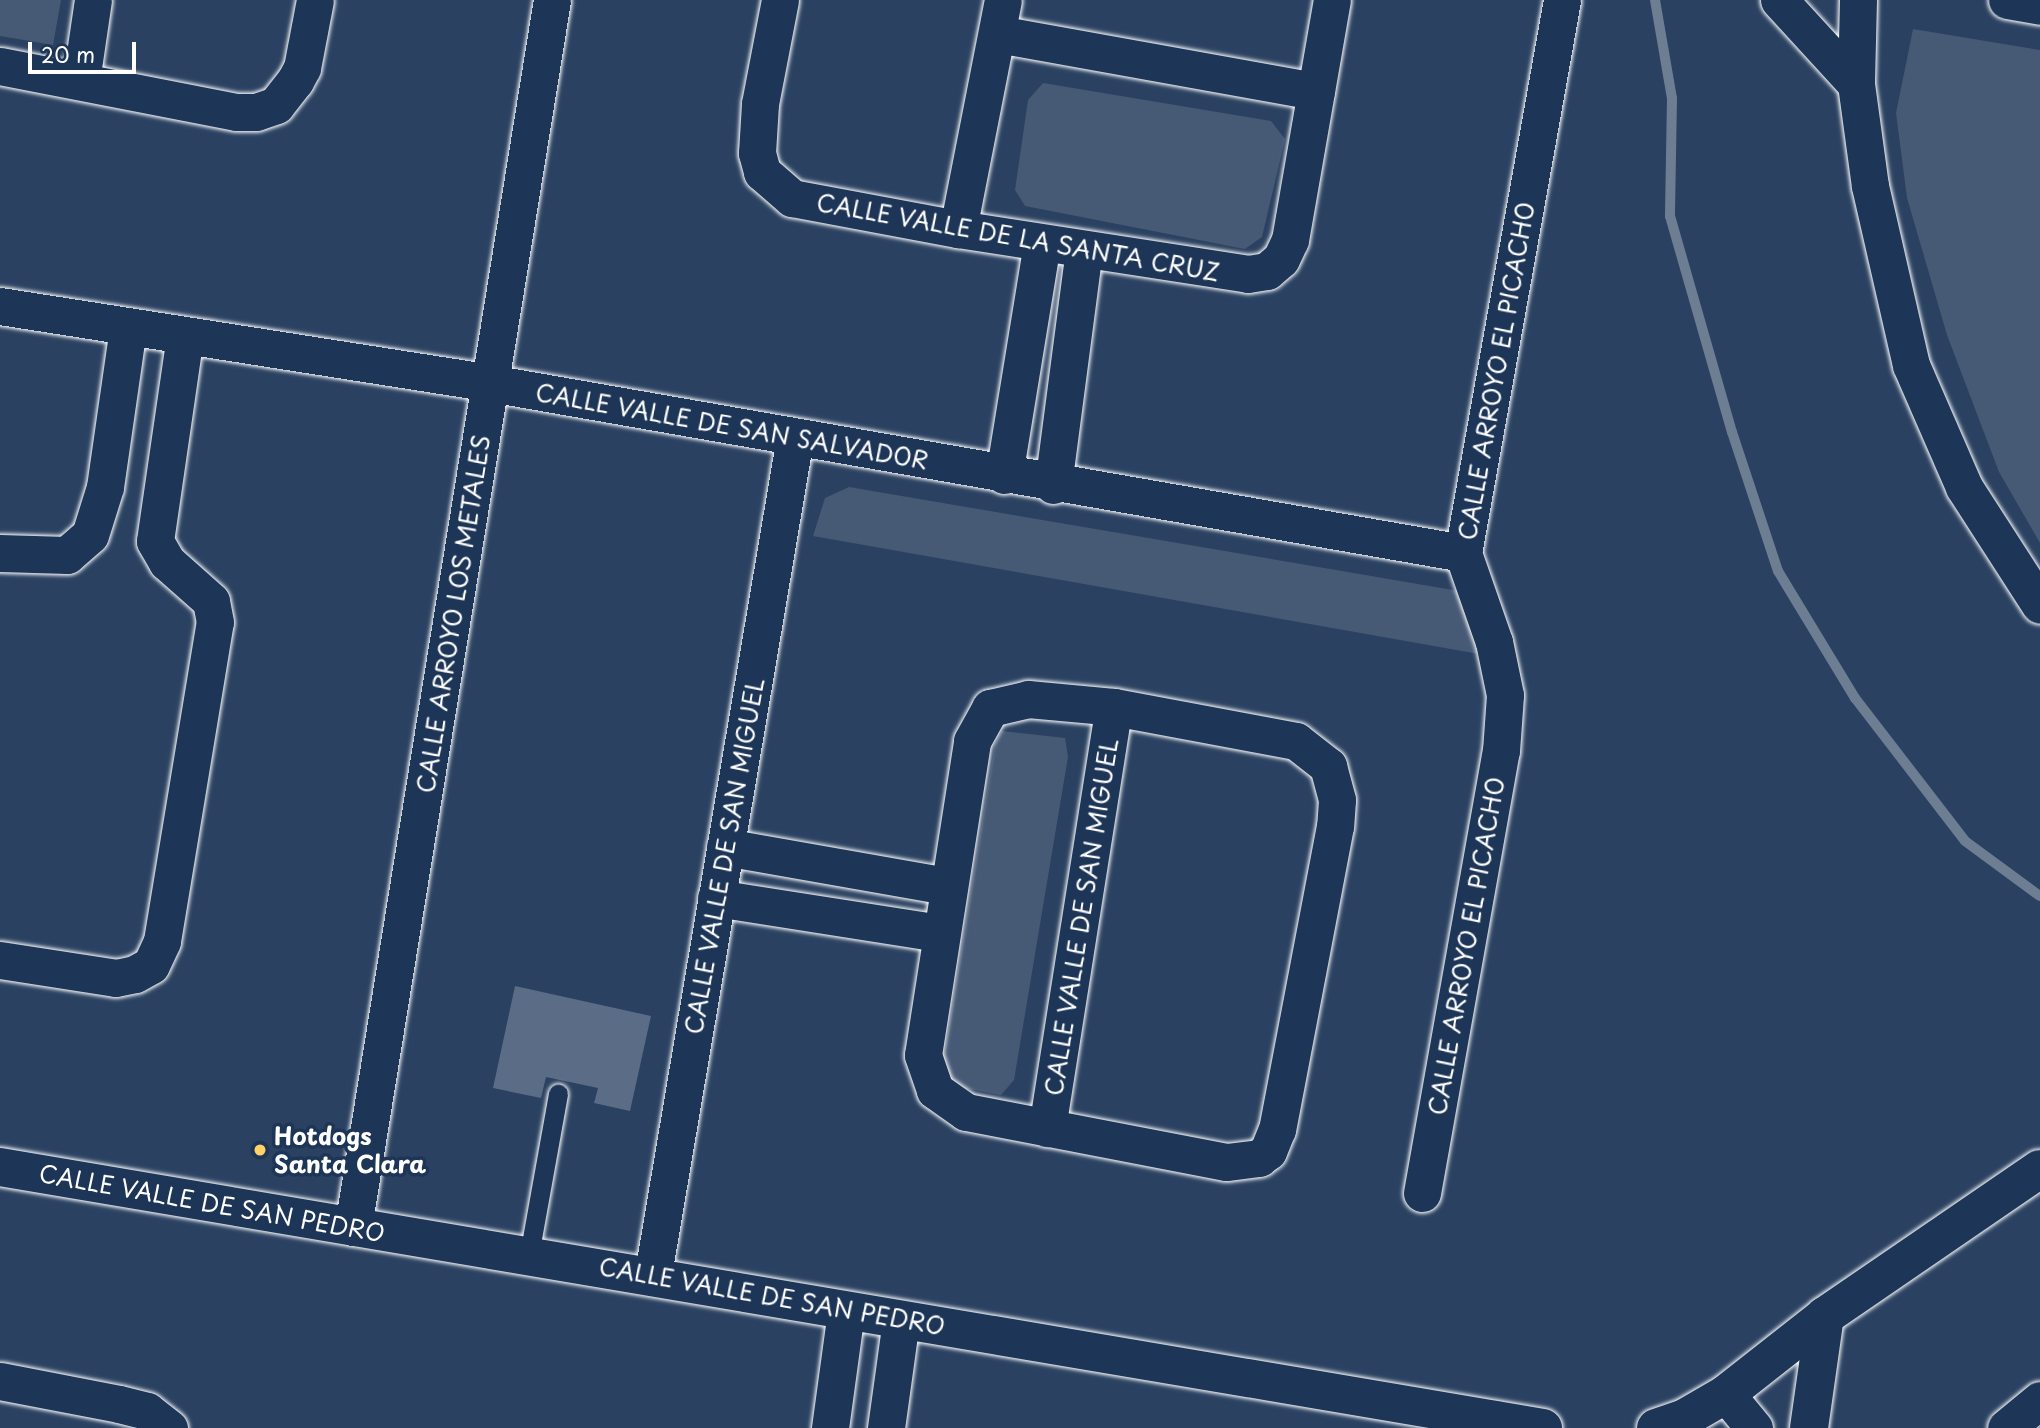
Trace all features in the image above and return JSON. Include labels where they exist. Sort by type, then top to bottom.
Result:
[{"type":"street","points":[[81,81],[93,0]]},
{"type":"street","points":[[0,66],[236,112],[276,105],[302,68],[315,0]]},
{"type":"street","name":"CALLE ARROYO LOS METALES","points":[[352,1227],[552,0]]},
{"type":"street","name":"CALLE VALLE DE LA SANTA CRUZ","points":[[780,0],[757,132],[762,172],[777,189],[801,200],[1221,273],[1268,271],[1281,259],[1297,216],[1332,0]]},
{"type":"street","name":"CALLE ARROYO EL PICACHO","points":[[1422,1193],[1501,751],[1504,706],[1494,642],[1464,553],[1562,0]]},
{"type":"street","points":[[1779,0],[1856,84]]},
{"type":"street","points":[[1858,0],[1856,84],[1886,271],[1911,365],[1964,487],[2040,605]]},
{"type":"street","points":[[2007,0],[2040,6]]},
{"type":"street","points":[[958,229],[1001,17],[1316,90]]},
{"type":"street","name":"CALLE VALLE DE LA SANTA CRUZ","points":[[1004,475],[1042,243]]},
{"type":"street","name":"CALLE VALLE DE LA SANTA CRUZ","points":[[1053,485],[1084,250]]},
{"type":"street","name":"CALLE VALLE DE SAN SALVADOR","points":[[0,306],[491,383],[1053,485],[1464,553]]},
{"type":"street","points":[[0,553],[67,555],[90,535],[105,488],[128,328]]},
{"type":"street","points":[[0,960],[116,978],[151,965],[162,941],[215,622],[211,601],[167,562],[155,541],[186,336]]},
{"type":"street","name":"CALLE VALLE DE SAN MIGUEL","points":[[653,1274],[795,437]]},
{"type":"street","points":[[1028,699],[1114,707],[1296,741],[1328,766],[1337,800],[1335,825],[1277,1129],[1268,1152],[1259,1158],[1226,1162],[966,1112],[934,1090],[923,1055],[947,886],[972,741],[990,708],[1028,699]]},
{"type":"street","name":"CALLE VALLE DE SAN MIGUEL","points":[[1047,1128],[1114,707]]},
{"type":"street","points":[[725,847],[947,886]]},
{"type":"street","points":[[716,898],[940,933]]},
{"type":"street","name":"CALLE VALLE DE SAN PEDRO","points":[[0,1167],[352,1227],[653,1274],[846,1311],[1543,1428]]},
{"type":"street","points":[[1656,1428],[1685,1418],[1726,1394],[1825,1316],[2038,1172]]},
{"type":"street","points":[[830,1428],[846,1311]]},
{"type":"street","points":[[1809,1428],[1825,1316]]},
{"type":"street","points":[[886,1428],[901,1320]]},
{"type":"street","points":[[0,1381],[138,1409],[169,1428]]},
{"type":"street","points":[[1726,1394],[1754,1428]]},
{"type":"street","points":[[2006,1428],[2040,1400]]},
{"type":"lane","points":[[529,1255],[558,1094]]},
{"type":"shaded area","points":[[0,0],[61,0],[53,45],[0,36]]},
{"type":"shaded area","points":[[1913,29],[2040,50],[2040,543],[1999,472],[1947,335],[1907,198],[1896,113]]},
{"type":"shaded area","points":[[1043,83],[1271,121],[1285,139],[1262,237],[1245,249],[1025,206],[1015,190],[1028,100]]},
{"type":"shaded area","points":[[849,487],[1500,598],[1479,654],[813,536],[825,498]]},
{"type":"shaded area","points":[[1002,731],[1065,738],[1068,757],[1014,1080],[1001,1095],[954,1086],[942,1069],[995,744]]},
{"type":"building","points":[[515,986],[651,1016],[630,1111],[594,1103],[598,1088],[546,1077],[541,1098],[493,1088]]},
{"type":"waterway","points":[[1655,0],[1672,98],[1670,216],[1732,432],[1778,571],[1855,698],[1965,841],[2040,896]]},
{"type":"place","name":"Hotdogs Santa Clara","points":[[260,1150]]}]
